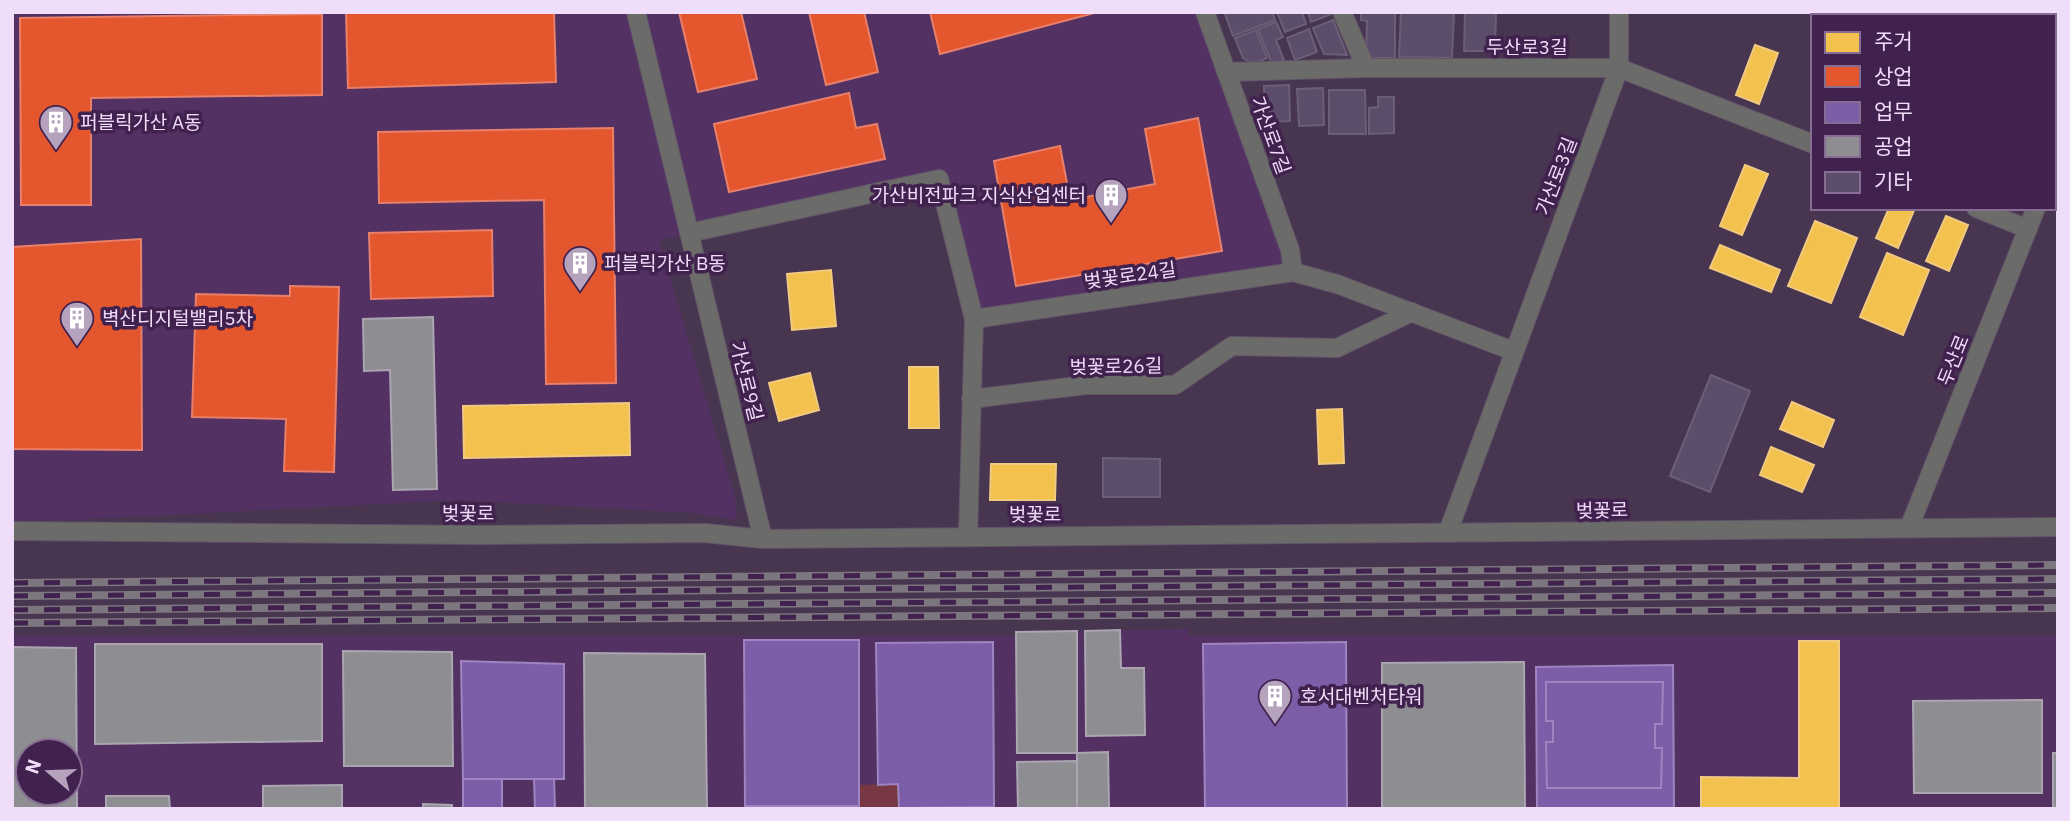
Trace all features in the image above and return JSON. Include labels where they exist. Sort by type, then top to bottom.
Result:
[{"type":"street","name":"가산로9길","points":[[636,12],[763,539]]},
{"type":"street","name":"가산로7길","points":[[1205,12],[1290,250],[1293,272]]},
{"type":"street","points":[[1342,12],[1366,68]]},
{"type":"street","name":"가산로3길","points":[[1447,532],[1619,68],[1619,12]]},
{"type":"street","name":"두산로3길","points":[[1226,72],[1366,68],[1619,68],[1811,143]]},
{"type":"street","points":[[689,233],[939,179],[974,319],[968,536]]},
{"type":"street","points":[[1981,210],[2028,229]]},
{"type":"street","name":"두산로","points":[[1909,527],[2035,210]]},
{"type":"street","points":[[1293,272],[1337,284],[1513,351]]},
{"type":"street","name":"벚꽃로24길","points":[[974,319],[1293,272]]},
{"type":"street","name":"벚꽃로26길","points":[[971,399],[1086,385],[1175,385],[1232,346],[1337,348],[1412,312]]},
{"type":"street","name":"벚꽃로","points":[[12,531],[480,535],[705,533],[763,539],[2058,527]]},
{"type":"shaded area","points":[[12,12],[1196,12],[1293,272],[974,319],[939,179],[659,240],[735,497],[737,520],[692,513],[458,500],[12,523]]},
{"type":"shaded area","points":[[1188,629],[1189,636],[2058,635],[2058,809],[12,809],[12,636],[1016,636],[1016,632]]},
{"type":"shaded area","points":[[898,784],[899,808],[994,809],[745,809],[745,806],[859,806],[859,785]]},
{"type":"building: 주거","points":[[1755,45],[1778,53],[1759,104],[1736,95]]},
{"type":"building: 주거","points":[[1745,165],[1768,174],[1742,235],[1720,226]]},
{"type":"building: 주거","points":[[1888,210],[1914,210],[1898,248],[1876,238]]},
{"type":"building: 주거","points":[[1946,216],[1968,225],[1949,271],[1926,261]]},
{"type":"building: 주거","points":[[1815,221],[1857,238],[1831,303],[1788,286]]},
{"type":"building: 주거","points":[[1720,245],[1780,270],[1771,292],[1710,268]]},
{"type":"building: 주거","points":[[1887,253],[1929,270],[1903,335],[1860,317]]},
{"type":"building: 주거","points":[[831,270],[836,326],[792,330],[787,274]]},
{"type":"building: 주거","points":[[909,367],[938,367],[939,428],[909,428]]},
{"type":"building: 주거","points":[[810,373],[819,410],[779,421],[769,383]]},
{"type":"building: 주거","points":[[1792,402],[1834,420],[1823,447],[1780,429]]},
{"type":"building: 주거","points":[[629,403],[630,455],[464,458],[463,406]]},
{"type":"building: 주거","points":[[1342,409],[1344,463],[1319,464],[1317,410]]},
{"type":"building: 주거","points":[[1771,447],[1814,465],[1802,492],[1760,475]]},
{"type":"building: 주거","points":[[991,464],[1056,464],[1055,500],[990,500]]},
{"type":"building: 주거","points":[[1799,641],[1839,641],[1839,809],[1701,809],[1701,777],[1799,778]]},
{"type":"building: 상업","points":[[346,12],[554,12],[556,82],[348,88]]},
{"type":"building: 상업","points":[[679,12],[741,12],[757,79],[698,92]]},
{"type":"building: 상업","points":[[809,12],[864,12],[878,72],[826,85]]},
{"type":"building: 상업","points":[[930,12],[1098,12],[940,54]]},
{"type":"building: 상업","name":"퍼블릭가산 A동","points":[[322,14],[322,95],[91,98],[91,205],[21,205],[20,18]]},
{"type":"building: 상업","points":[[849,93],[856,128],[877,124],[885,159],[729,192],[714,124]]},
{"type":"building: 상업","name":"가산비전파크 지식산업센터","points":[[1198,118],[1222,251],[1016,286],[994,161],[1060,146],[1070,200],[1155,184],[1145,129]]},
{"type":"building: 상업","name":"퍼블릭가산 B동","points":[[613,128],[616,383],[546,384],[544,200],[379,203],[378,132]]},
{"type":"building: 상업","points":[[492,230],[493,296],[371,299],[369,233]]},
{"type":"building: 상업","name":"벽산디지털밸리5차","points":[[141,239],[142,450],[12,449],[12,247]]},
{"type":"building: 상업","points":[[290,286],[339,287],[334,472],[284,471],[286,419],[192,417],[196,294],[290,296]]},
{"type":"building: 업무","points":[[744,640],[859,640],[859,806],[745,806]]},
{"type":"building: 업무","points":[[993,642],[994,807],[899,808],[898,784],[878,785],[876,643]]},
{"type":"building: 업무","name":"호서대벤처타워","points":[[1346,642],[1347,809],[1205,809],[1203,644]]},
{"type":"building: 업무","points":[[461,661],[564,664],[564,779],[463,779]]},
{"type":"building: 업무","points":[[1673,665],[1674,809],[1537,809],[1536,667]]},
{"type":"building: 업무","points":[[1546,682],[1663,682],[1662,724],[1655,724],[1655,748],[1662,748],[1661,788],[1547,788],[1546,742],[1553,742],[1553,721],[1546,721]]},
{"type":"building: 업무","points":[[463,779],[502,779],[502,809],[463,809]]},
{"type":"building: 업무","points":[[534,779],[554,779],[555,809],[535,809]]},
{"type":"building: 공업","points":[[433,317],[437,489],[393,490],[390,370],[364,371],[363,319]]},
{"type":"building: 공업","points":[[1120,630],[1121,668],[1144,668],[1145,735],[1086,736],[1085,631]]},
{"type":"building: 공업","points":[[1077,631],[1077,753],[1017,753],[1016,632]]},
{"type":"building: 공업","points":[[95,644],[322,644],[322,741],[95,744]]},
{"type":"building: 공업","points":[[12,647],[76,648],[77,737],[14,737],[14,807],[77,809],[12,809]]},
{"type":"building: 공업","points":[[343,651],[452,652],[453,766],[344,766]]},
{"type":"building: 공업","points":[[584,653],[705,654],[707,809],[585,809]]},
{"type":"building: 공업","points":[[1524,662],[1525,809],[1382,809],[1382,663]]},
{"type":"building: 공업","points":[[2042,700],[2042,793],[1914,793],[1913,701]]},
{"type":"building: 공업","points":[[1108,752],[1109,809],[1077,809],[1077,753]]},
{"type":"building: 공업","points":[[2053,753],[2058,753],[2058,809],[2053,809]]},
{"type":"building: 공업","points":[[1077,761],[1077,809],[1018,809],[1017,762]]},
{"type":"building: 공업","points":[[342,785],[342,809],[263,809],[263,786]]},
{"type":"building: 공업","points":[[106,796],[169,796],[170,809],[106,809]]},
{"type":"building: 공업","points":[[423,804],[452,805],[452,809],[423,809]]},
{"type":"building: 기타","points":[[1272,12],[1275,20],[1233,36],[1225,14]]},
{"type":"building: 기타","points":[[1277,12],[1302,12],[1306,24],[1285,32]]},
{"type":"building: 기타","points":[[1308,12],[1334,12],[1334,13],[1311,22]]},
{"type":"building: 기타","points":[[1361,12],[1395,12],[1395,58],[1366,58],[1367,21],[1361,20]]},
{"type":"building: 기타","points":[[1401,12],[1454,12],[1452,58],[1399,57]]},
{"type":"building: 기타","points":[[1465,12],[1496,12],[1495,51],[1464,51]]},
{"type":"building: 기타","points":[[1955,12],[1993,12],[1992,14]]},
{"type":"building: 기타","points":[[1333,20],[1347,55],[1324,54],[1313,28]]},
{"type":"building: 기타","points":[[1276,22],[1283,37],[1276,40],[1284,60],[1272,64],[1258,29]]},
{"type":"building: 기타","points":[[1309,29],[1317,52],[1295,60],[1287,38]]},
{"type":"building: 기타","points":[[1256,30],[1267,58],[1253,64],[1243,58],[1235,38]]},
{"type":"building: 기타","points":[[1289,85],[1290,121],[1265,122],[1264,86]]},
{"type":"building: 기타","points":[[1323,88],[1324,125],[1299,126],[1297,89]]},
{"type":"building: 기타","points":[[1329,90],[1365,90],[1366,134],[1329,134]]},
{"type":"building: 기타","points":[[1378,97],[1394,97],[1394,133],[1369,134],[1369,108],[1378,107]]},
{"type":"building: 기타","points":[[1711,375],[1750,391],[1710,492],[1670,476]]},
{"type":"building: 기타","points":[[1103,458],[1160,459],[1160,497],[1103,497]]},
{"type":"railway","points":[[12,583],[2058,565]]},
{"type":"railway","points":[[12,596],[2058,579]]},
{"type":"railway","points":[[12,610],[2058,593]]},
{"type":"railway","points":[[12,623],[2058,608]]},
{"type":"place","name":"퍼블릭가산 A동","points":[[56,152]]},
{"type":"place","name":"가산비전파크 지식산업센터","points":[[1111,225]]},
{"type":"place","name":"퍼블릭가산 B동","points":[[580,293]]},
{"type":"place","name":"벽산디지털밸리5차","points":[[77,348]]},
{"type":"place","name":"호서대벤처타워","points":[[1275,726]]}]
